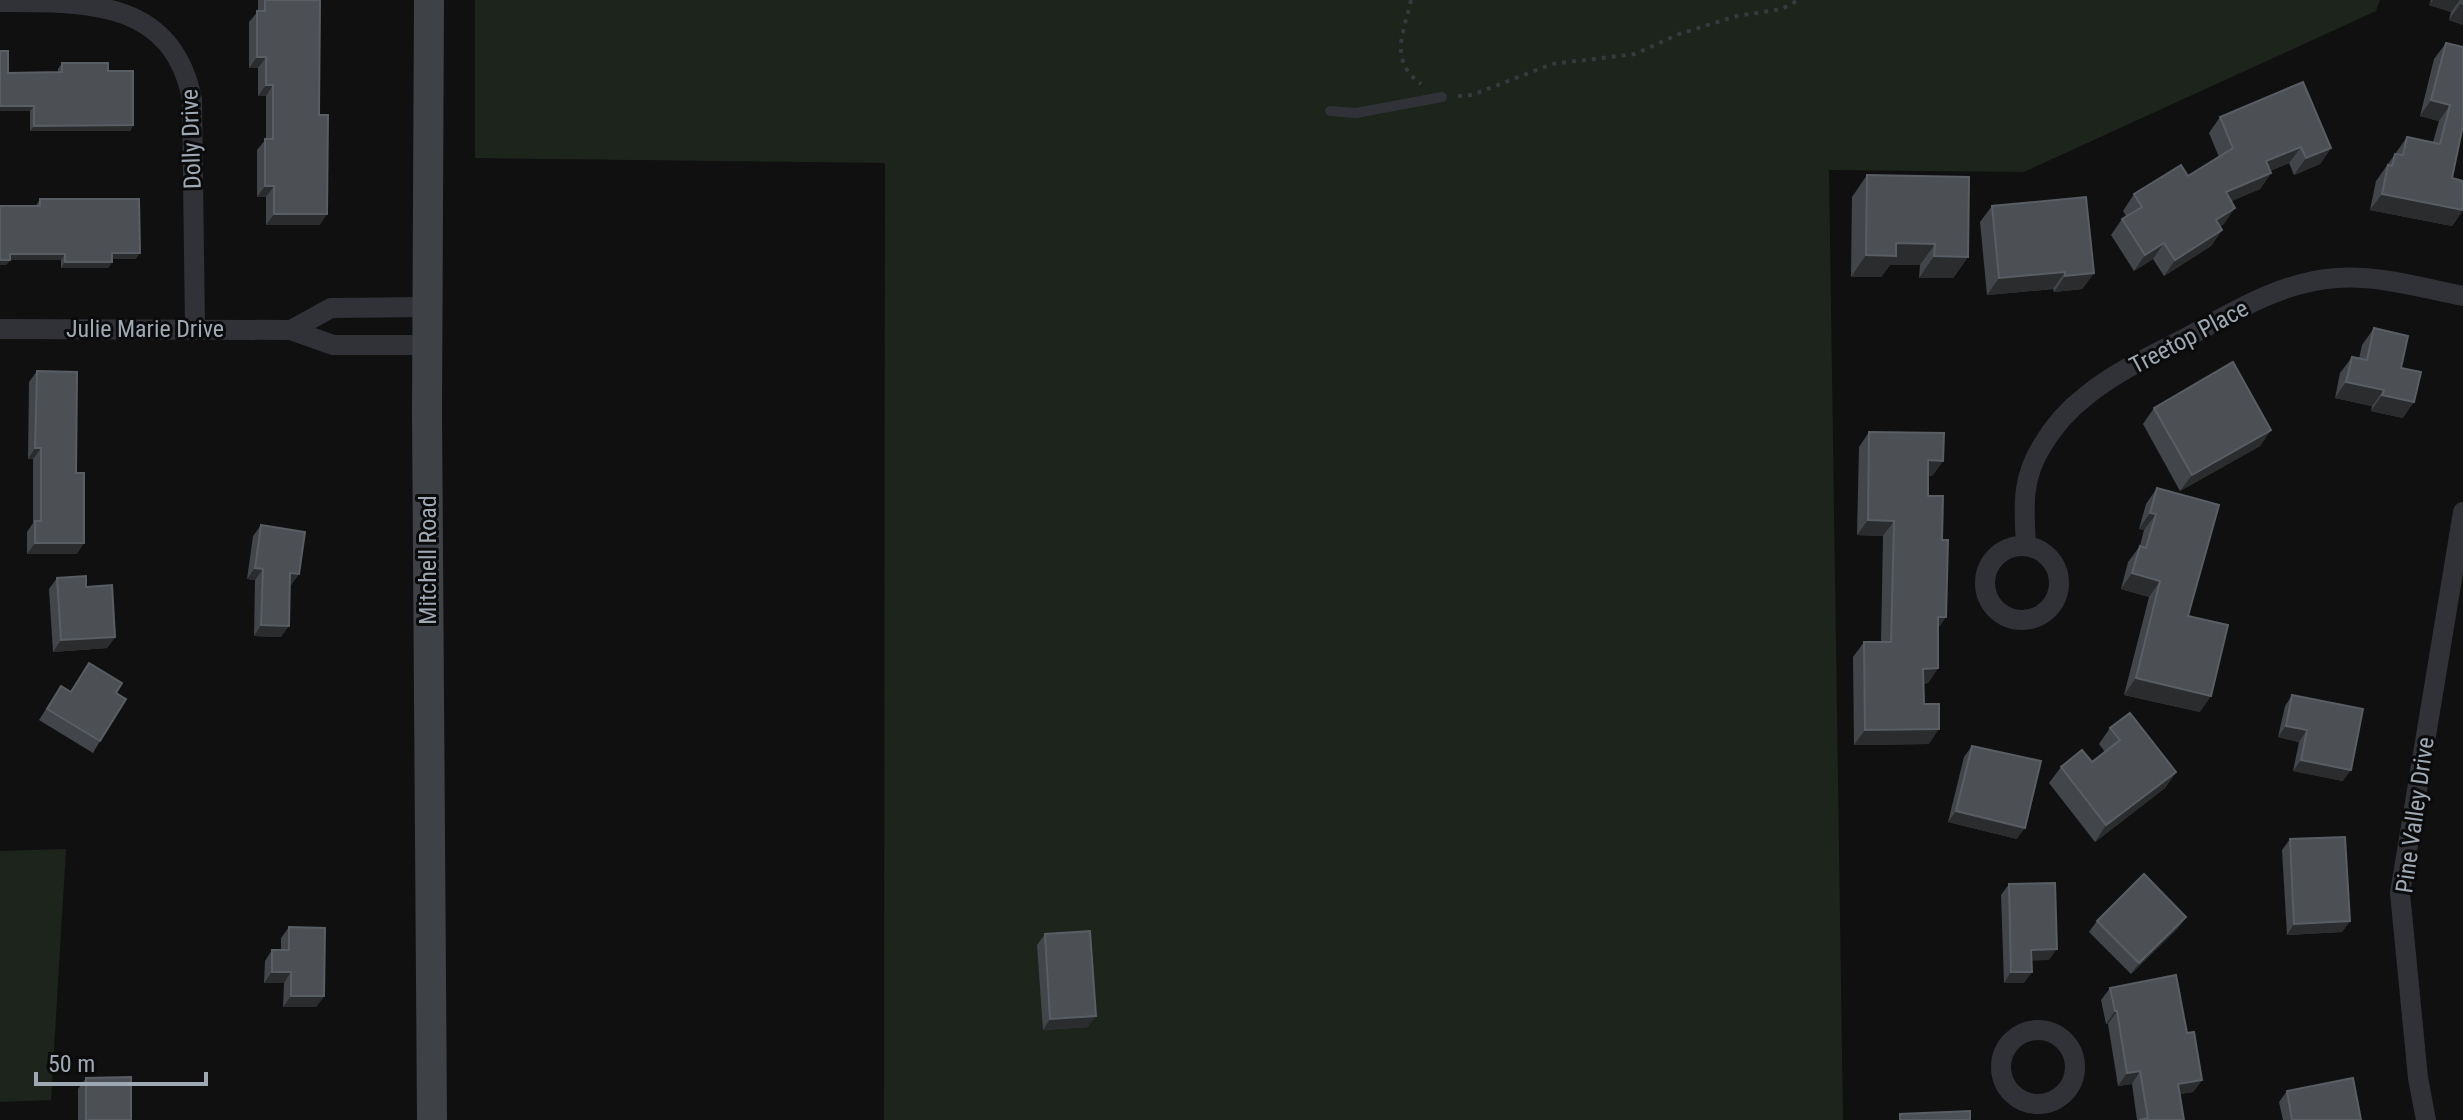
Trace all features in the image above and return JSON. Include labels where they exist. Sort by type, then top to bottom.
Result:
[{"type":"street","name":"Mitchell Road","points":[[429,0],[432,1120]]},
{"type":"street","name":"Dolly Drive","points":[[0,2],[122,5],[164,32],[180,54],[192,99],[195,330]]},
{"type":"street","name":"Treetop Place","points":[[2026,546],[2024,494],[2042,446],[2061,418],[2086,396],[2129,368],[2237,311],[2283,290],[2317,280],[2374,279],[2463,296]]},
{"type":"street","name":"Julie Marie Drive","points":[[291,330],[331,308],[428,307]]},
{"type":"street","name":"Julie Marie Drive","points":[[0,329],[291,330],[333,345],[428,345]]},
{"type":"street","name":"Pine Valley Drive","points":[[2426,1120],[2418,1078],[2400,893],[2463,512]]},
{"type":"lane","points":[[1330,111],[1356,113],[1442,97]]},
{"type":"path","points":[[1411,0],[1400,43],[1402,61],[1407,74],[1442,97],[1472,95],[1552,64],[1635,54],[1679,34],[1737,16],[1782,9],[1798,0]]},
{"type":"shaded area","points":[[475,0],[2380,0],[2376,11],[2024,172],[1829,170],[1843,1120],[884,1120],[885,163],[475,158]]},
{"type":"shaded area","points":[[66,849],[51,1100],[0,1102],[0,851]]},
{"type":"building","points":[[265,0],[320,0],[319,115],[328,115],[327,214],[274,214],[274,186],[265,186],[265,139],[273,139],[273,85],[266,85],[266,57],[257,57],[257,11],[265,11]]},
{"type":"building","points":[[2446,43],[2463,47],[2463,125],[2452,178],[2463,181],[2463,210],[2382,194],[2388,165],[2392,166],[2395,154],[2403,155],[2407,137],[2440,144],[2450,105],[2431,100]]},
{"type":"building","points":[[0,51],[8,51],[8,73],[62,72],[62,63],[108,63],[108,71],[133,71],[133,125],[34,126],[34,106],[0,106]]},
{"type":"building","points":[[2303,82],[2331,148],[2306,158],[2301,147],[2266,161],[2271,173],[2226,192],[2235,208],[2216,220],[2222,230],[2175,260],[2164,243],[2145,255],[2122,219],[2142,207],[2134,194],[2181,165],[2188,176],[2233,148],[2220,117]]},
{"type":"building","points":[[1867,175],[1969,177],[1968,257],[1934,256],[1935,244],[1896,243],[1896,256],[1866,255]]},
{"type":"building","points":[[2086,197],[2094,273],[2065,276],[2065,272],[1999,278],[1992,206]]},
{"type":"building","points":[[40,199],[139,199],[140,253],[112,253],[112,262],[65,262],[65,254],[10,254],[10,260],[0,260],[0,206],[40,206]]},
{"type":"building","points":[[2374,328],[2408,336],[2401,368],[2421,372],[2414,402],[2382,395],[2384,390],[2346,382],[2352,357],[2367,360]]},
{"type":"building","points":[[2233,362],[2271,430],[2192,475],[2154,408]]},
{"type":"building","points":[[37,371],[77,372],[76,473],[84,473],[84,543],[35,543],[35,521],[41,521],[41,448],[35,448]]},
{"type":"building","points":[[1869,432],[1944,433],[1943,461],[1928,460],[1928,496],[1943,496],[1942,540],[1948,540],[1946,617],[1938,617],[1938,668],[1923,669],[1924,704],[1939,704],[1939,729],[1865,730],[1864,642],[1891,642],[1894,521],[1868,520]]},
{"type":"building","points":[[2157,488],[2219,505],[2188,616],[2228,625],[2211,696],[2136,678],[2160,581],[2132,573],[2140,546],[2146,548],[2156,514],[2150,513]]},
{"type":"building","points":[[261,525],[305,532],[299,574],[290,573],[289,626],[261,625],[263,569],[255,568]]},
{"type":"building","points":[[86,576],[86,587],[112,585],[115,637],[61,640],[57,578]]},
{"type":"building","points":[[89,663],[122,683],[116,693],[126,699],[100,741],[47,709],[61,686],[71,692]]},
{"type":"building","points":[[2292,695],[2363,709],[2351,770],[2301,760],[2307,730],[2286,726]]},
{"type":"building","points":[[2130,713],[2176,772],[2106,825],[2061,767],[2082,750],[2092,762],[2120,740],[2110,728]]},
{"type":"building","points":[[1972,746],[2041,761],[2025,828],[1956,811]]},
{"type":"building","points":[[2345,837],[2350,921],[2294,924],[2290,839]]},
{"type":"building","points":[[2144,874],[2186,917],[2139,963],[2097,921]]},
{"type":"building","points":[[2055,883],[2057,949],[2031,950],[2032,972],[2011,972],[2009,884]]},
{"type":"building","points":[[289,927],[325,928],[324,996],[291,996],[291,972],[272,972],[272,950],[289,950]]},
{"type":"building","points":[[1090,931],[1096,1016],[1050,1019],[1045,934]]},
{"type":"building","points":[[2176,975],[2187,1033],[2194,1032],[2202,1080],[2178,1084],[2184,1120],[2139,1120],[2148,1118],[2140,1071],[2127,1073],[2110,988]]},
{"type":"building","points":[[131,1077],[131,1120],[86,1120],[86,1078]]},
{"type":"building","points":[[2353,1078],[2361,1120],[2292,1120],[2287,1091]]},
{"type":"building","points":[[1970,1111],[1970,1120],[1900,1120],[1900,1114]]}]
